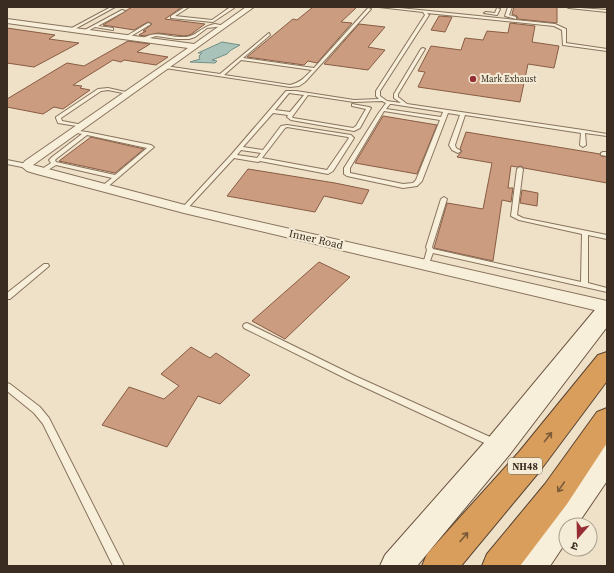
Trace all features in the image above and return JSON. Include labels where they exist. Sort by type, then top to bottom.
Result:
[{"type":"highway","name":"NH48","points":[[439,566],[528,462],[607,362]]},
{"type":"highway","points":[[499,566],[556,494],[607,420]]},
{"type":"main road","points":[[396,566],[500,445],[607,310]]},
{"type":"main road","points":[[531,566],[607,457]]},
{"type":"street","points":[[27,166],[29,162],[81,130],[128,93],[250,7]]},
{"type":"street","points":[[7,21],[194,46]]},
{"type":"street","name":"Inner Road","points":[[27,166],[41,172],[184,210],[426,264],[607,307]]},
{"type":"lane","points":[[72,29],[113,7]]},
{"type":"lane","points":[[187,7],[172,17],[211,21],[222,16],[232,8],[228,7]]},
{"type":"lane","points":[[381,7],[535,22]]},
{"type":"lane","points":[[429,12],[432,7]]},
{"type":"lane","points":[[508,17],[510,7]]},
{"type":"lane","points":[[569,7],[607,12]]},
{"type":"lane","points":[[166,67],[290,86],[297,85],[304,81],[369,9]]},
{"type":"lane","points":[[445,13],[448,9]]},
{"type":"lane","points":[[478,12],[496,14],[498,9]]},
{"type":"lane","points":[[85,31],[123,10]]},
{"type":"lane","points":[[469,16],[471,11]]},
{"type":"lane","points":[[382,100],[378,96],[378,91],[427,15],[424,12]]},
{"type":"lane","points":[[222,16],[236,17]]},
{"type":"lane","points":[[497,19],[508,17],[555,25],[563,28],[564,44],[607,50]]},
{"type":"lane","points":[[127,37],[149,24]]},
{"type":"lane","points":[[94,26],[112,28]]},
{"type":"lane","points":[[144,39],[154,34],[188,38],[208,26],[223,26]]},
{"type":"lane","points":[[221,75],[269,34]]},
{"type":"lane","points":[[406,105],[396,96],[396,94],[423,49]]},
{"type":"lane","points":[[241,59],[314,69]]},
{"type":"lane","points":[[103,188],[151,147],[81,130],[60,122],[58,118],[100,90],[108,89],[128,93]]},
{"type":"lane","points":[[184,210],[288,92],[306,95],[352,103],[369,108],[358,127],[354,130],[291,119],[289,116],[306,95]]},
{"type":"lane","points":[[352,103],[382,100],[463,114],[607,135]]},
{"type":"lane","points":[[388,102],[347,168],[347,174],[403,186],[415,185],[419,181],[446,111]]},
{"type":"lane","points":[[384,110],[443,119]]},
{"type":"lane","points":[[271,111],[291,114]]},
{"type":"lane","points":[[458,151],[454,149],[452,145],[463,114]]},
{"type":"lane","points":[[233,156],[256,160],[259,159],[328,172],[331,170],[352,138],[349,136],[287,126],[283,127],[259,159]]},
{"type":"lane","points":[[54,163],[52,160],[81,130]]},
{"type":"lane","points":[[582,145],[583,131]]},
{"type":"lane","points":[[240,148],[264,152]]},
{"type":"lane","name":"Inner Road","points":[[7,162],[27,166]]},
{"type":"lane","points":[[41,172],[54,163],[116,177]]},
{"type":"lane","points":[[520,169],[514,216],[521,219],[607,237]]},
{"type":"lane","points":[[426,264],[430,250],[429,248],[444,199]]},
{"type":"lane","points":[[584,285],[585,232]]},
{"type":"lane","points":[[430,250],[607,290]]},
{"type":"lane","points":[[7,297],[46,266]]},
{"type":"lane","points":[[247,326],[352,378],[500,445]]},
{"type":"lane","points":[[7,386],[38,410],[46,421],[119,566]]},
{"type":"water","points":[[222,42],[240,45],[227,54],[212,60],[217,61],[215,63],[190,62],[200,59],[199,56],[202,53],[198,53]]},
{"type":"building","points":[[132,7],[182,7],[165,19],[205,24],[190,35],[184,36],[158,33],[145,36],[139,35],[146,31],[143,31],[152,24],[148,22],[134,30],[103,25]]},
{"type":"building","points":[[313,7],[357,7],[341,22],[352,23],[317,63],[308,61],[304,65],[247,57],[293,19],[297,20]]},
{"type":"building","points":[[514,7],[557,7],[557,23],[518,19],[517,16],[512,14]]},
{"type":"building","points":[[439,16],[452,17],[445,32],[431,30]]},
{"type":"building","points":[[510,23],[535,26],[532,42],[559,46],[554,68],[528,64],[520,102],[418,87],[425,72],[418,71],[431,46],[461,50],[465,38],[483,40],[487,31],[508,33]]},
{"type":"building","points":[[359,24],[385,27],[368,47],[385,50],[368,70],[324,64]]},
{"type":"building","points":[[7,28],[55,35],[49,39],[79,43],[34,67],[7,63]]},
{"type":"building","points":[[128,41],[150,44],[137,52],[168,57],[156,65],[124,60],[121,62],[113,60],[73,85],[82,86],[80,88],[90,90],[63,109],[54,107],[43,114],[7,107],[7,99],[67,63],[84,66]]},
{"type":"building","points":[[383,116],[437,125],[417,174],[355,163]]},
{"type":"building","points":[[466,132],[600,154],[601,156],[607,157],[607,183],[524,168],[521,166],[511,166],[508,188],[513,188],[511,202],[502,200],[493,261],[434,248],[447,203],[483,209],[492,163],[457,157],[462,151],[460,149]]},
{"type":"building","points":[[91,137],[144,149],[115,173],[59,161]]},
{"type":"building","points":[[248,169],[369,190],[362,204],[324,196],[315,212],[227,196]]},
{"type":"building","points":[[522,190],[538,193],[537,206],[520,203]]},
{"type":"building","points":[[319,262],[350,277],[285,339],[252,321]]},
{"type":"building","points":[[191,347],[210,358],[216,353],[250,375],[220,404],[198,396],[167,447],[102,425],[129,387],[164,399],[179,386],[161,374]]},
{"type":"place","name":"Mark Exhaust","points":[[473,79]]}]
